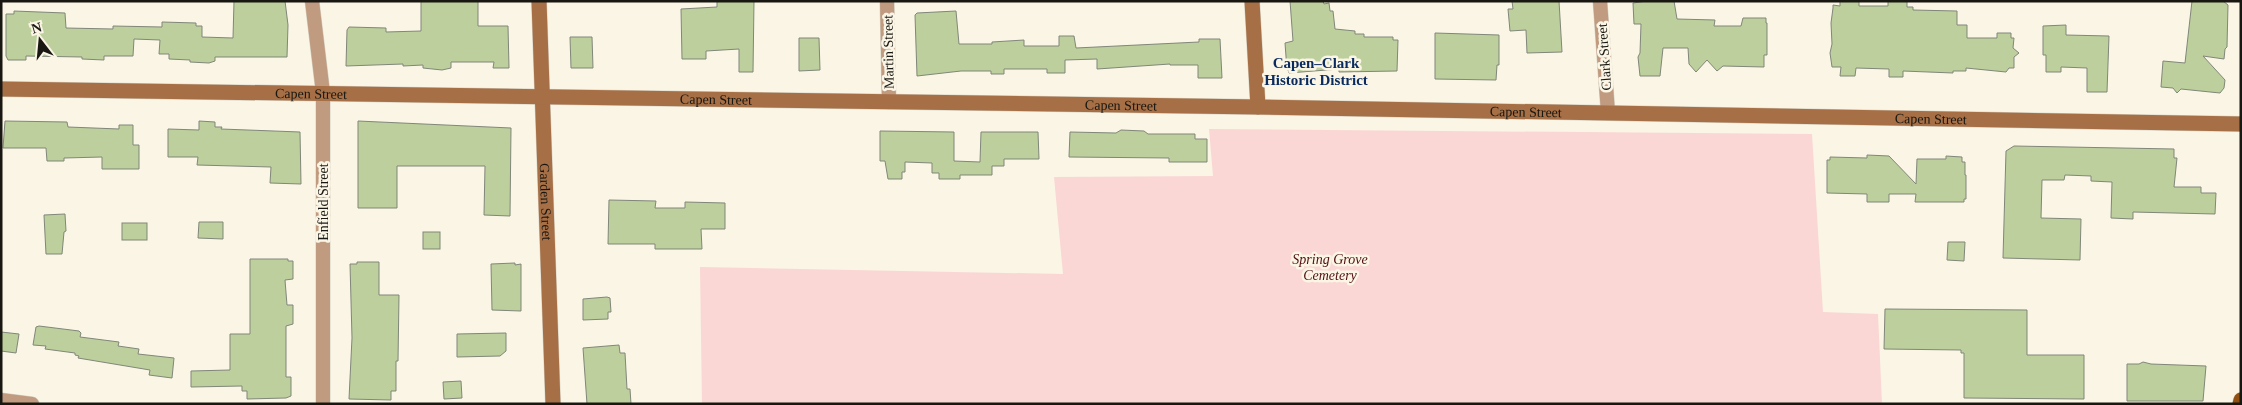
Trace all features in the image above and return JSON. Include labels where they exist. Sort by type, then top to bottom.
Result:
[{"type":"main road","points":[[2240,404],[2241,400]]},
{"type":"street","name":"Enfield Street","points":[[312,1],[323,93],[323,404]]},
{"type":"street","name":"Garden Street","points":[[539,1],[553,404]]},
{"type":"street","name":"Martin Street","points":[[887,1],[889,102]]},
{"type":"street","points":[[1252,1],[1258,107]]},
{"type":"street","name":"Clark Street","points":[[1600,1],[1608,113]]},
{"type":"street","name":"Capen Street","points":[[1,89],[1258,107],[2241,124]]},
{"type":"street","points":[[1,400],[32,404]]},
{"type":"green space","name":"Spring Grove Cemetery","points":[[1209,129],[1812,134],[1823,312],[1878,314],[1882,404],[702,404],[700,267],[1063,274],[1054,177],[1213,176]]},
{"type":"building","points":[[234,1],[285,1],[288,25],[287,57],[215,57],[215,61],[209,63],[190,62],[190,60],[169,59],[169,54],[159,54],[160,40],[134,39],[133,56],[104,56],[104,60],[82,59],[82,57],[26,56],[26,60],[8,60],[6,56],[6,14],[14,14],[14,11],[65,13],[66,28],[113,29],[113,26],[162,27],[162,22],[196,23],[196,26],[202,26],[202,37],[233,38]]},
{"type":"building","points":[[421,1],[478,1],[478,26],[508,26],[509,68],[493,68],[494,62],[451,62],[451,68],[442,70],[423,68],[423,65],[403,66],[403,64],[346,66],[347,30],[349,27],[386,28],[386,32],[421,31]]},
{"type":"building","points":[[717,1],[754,1],[753,72],[739,72],[739,49],[706,51],[706,59],[682,59],[681,9],[717,7]]},
{"type":"building","points":[[1290,1],[1323,1],[1324,4],[1329,3],[1330,11],[1333,11],[1335,29],[1355,31],[1355,34],[1364,34],[1364,37],[1393,37],[1393,40],[1398,40],[1397,71],[1339,72],[1339,69],[1289,73],[1289,70],[1287,70],[1285,43],[1293,41]]},
{"type":"building","points":[[1512,1],[1559,1],[1562,52],[1527,53],[1526,30],[1510,31],[1508,9],[1513,9]]},
{"type":"building","points":[[1674,1],[1677,19],[1715,20],[1714,26],[1741,26],[1743,18],[1766,18],[1767,55],[1764,55],[1764,67],[1723,66],[1717,71],[1707,60],[1696,72],[1689,64],[1688,48],[1663,48],[1660,76],[1640,76],[1638,57],[1640,53],[1641,24],[1634,24],[1633,3]]},
{"type":"building","points":[[1840,1],[1859,1],[1859,6],[1888,6],[1888,1],[1907,1],[1907,7],[1913,7],[1913,10],[1957,11],[1957,25],[1967,25],[1967,38],[1997,38],[1997,33],[2011,33],[2011,38],[2014,38],[2013,48],[2019,53],[2014,57],[2014,68],[2009,68],[2006,72],[1966,68],[1966,71],[1953,71],[1953,73],[1903,71],[1903,77],[1889,77],[1889,69],[1856,68],[1855,76],[1840,76],[1841,67],[1832,67],[1830,53],[1833,5],[1840,6]]},
{"type":"building","points":[[2192,1],[2223,1],[2228,5],[2227,47],[2224,59],[2203,56],[2225,80],[2224,88],[2220,93],[2181,89],[2177,93],[2173,88],[2161,87],[2163,61],[2185,63]]},
{"type":"building","points":[[956,11],[959,44],[992,44],[992,42],[1024,40],[1024,46],[1059,46],[1059,36],[1074,36],[1076,48],[1199,42],[1199,39],[1220,39],[1222,78],[1198,78],[1198,65],[1170,64],[1097,69],[1097,59],[1065,60],[1065,73],[1047,73],[1047,69],[1004,69],[1004,74],[991,74],[991,71],[961,71],[917,76],[915,15],[917,13]]},
{"type":"building","points":[[2066,25],[2066,35],[2109,36],[2107,92],[2087,92],[2087,68],[2061,67],[2061,72],[2046,72],[2046,55],[2043,55],[2043,26]]},
{"type":"building","points":[[1435,33],[1499,35],[1499,65],[1497,65],[1496,80],[1435,79]]},
{"type":"building","points":[[570,37],[592,37],[593,68],[571,68]]},
{"type":"building","points":[[799,38],[819,38],[820,70],[799,71]]},
{"type":"building","points":[[5,121],[67,122],[68,127],[119,129],[119,125],[133,125],[133,145],[139,145],[139,169],[102,169],[102,157],[64,158],[64,161],[47,161],[46,148],[3,148]]},
{"type":"building","points":[[199,121],[215,122],[215,127],[222,127],[221,129],[300,132],[301,184],[270,183],[271,167],[197,165],[198,157],[168,157],[168,129],[199,130]]},
{"type":"building","points":[[358,121],[511,128],[510,216],[484,215],[485,166],[397,166],[397,208],[358,208]]},
{"type":"building","points":[[1121,130],[1144,131],[1148,134],[1195,134],[1195,139],[1207,139],[1207,162],[1169,162],[1169,158],[1069,157],[1070,132],[1116,133]]},
{"type":"building","points":[[880,131],[954,132],[954,161],[980,162],[981,132],[1038,132],[1039,159],[1004,159],[1004,166],[992,166],[992,175],[960,175],[960,179],[939,179],[939,173],[932,173],[932,163],[905,162],[905,172],[902,172],[902,179],[888,179],[885,161],[880,161]]},
{"type":"building","points":[[2014,146],[2174,149],[2174,158],[2177,158],[2174,187],[2201,187],[2201,193],[2216,193],[2215,214],[2133,212],[2133,219],[2111,218],[2112,182],[2091,181],[2091,176],[2065,175],[2064,180],[2042,180],[2041,218],[2081,219],[2080,260],[2003,258],[2006,151]]},
{"type":"building","points":[[1867,155],[1889,156],[1916,184],[1917,159],[1946,159],[1946,156],[1962,157],[1962,162],[1965,162],[1966,199],[1964,199],[1964,202],[1915,202],[1916,194],[1889,194],[1889,202],[1867,202],[1867,194],[1827,193],[1827,160],[1830,160],[1830,157],[1867,158]]},
{"type":"building","points":[[609,200],[656,201],[655,208],[685,208],[685,202],[725,203],[725,229],[701,229],[702,249],[655,249],[655,244],[608,244]]},
{"type":"building","points":[[65,214],[66,231],[64,232],[62,254],[46,254],[44,215]]},
{"type":"building","points":[[199,222],[223,222],[223,239],[198,238]]},
{"type":"building","points":[[122,223],[147,223],[147,240],[122,240]]},
{"type":"building","points":[[423,232],[440,232],[440,249],[423,249]]},
{"type":"building","points":[[1948,242],[1965,242],[1964,261],[1947,260]]},
{"type":"building","points":[[250,259],[288,259],[288,261],[293,261],[293,279],[285,280],[287,305],[293,305],[293,324],[286,326],[286,377],[291,377],[291,396],[286,398],[247,399],[247,391],[242,391],[242,386],[191,387],[191,371],[230,370],[230,334],[250,334]]},
{"type":"building","points":[[357,262],[379,262],[379,295],[399,295],[396,391],[391,391],[391,400],[349,399],[352,338],[350,264],[357,264]]},
{"type":"building","points":[[515,263],[515,265],[521,264],[521,311],[492,310],[491,264]]},
{"type":"building","points":[[610,298],[611,312],[608,312],[608,319],[583,320],[583,299]]},
{"type":"building","points":[[1885,309],[2027,310],[2027,355],[2084,355],[2084,399],[1964,398],[1964,353],[1961,353],[1961,350],[1884,349]]},
{"type":"building","points":[[36,327],[79,331],[81,333],[80,337],[119,342],[118,346],[139,349],[138,354],[174,358],[172,378],[149,375],[150,370],[78,358],[79,356],[75,355],[75,353],[45,349],[46,346],[33,345]]},
{"type":"building","points":[[1,332],[19,334],[16,353],[1,351]]},
{"type":"building","points":[[506,333],[506,351],[500,356],[457,357],[457,334]]},
{"type":"building","points":[[619,345],[620,353],[625,353],[627,389],[630,389],[631,404],[587,404],[583,348]]},
{"type":"building","points":[[2143,362],[2206,366],[2203,401],[2127,401],[2127,364]]},
{"type":"building","points":[[461,381],[462,398],[444,399],[443,382]]},
{"type":"district","name":"Capen–Clark Historic District","points":[[1316,72]]}]
